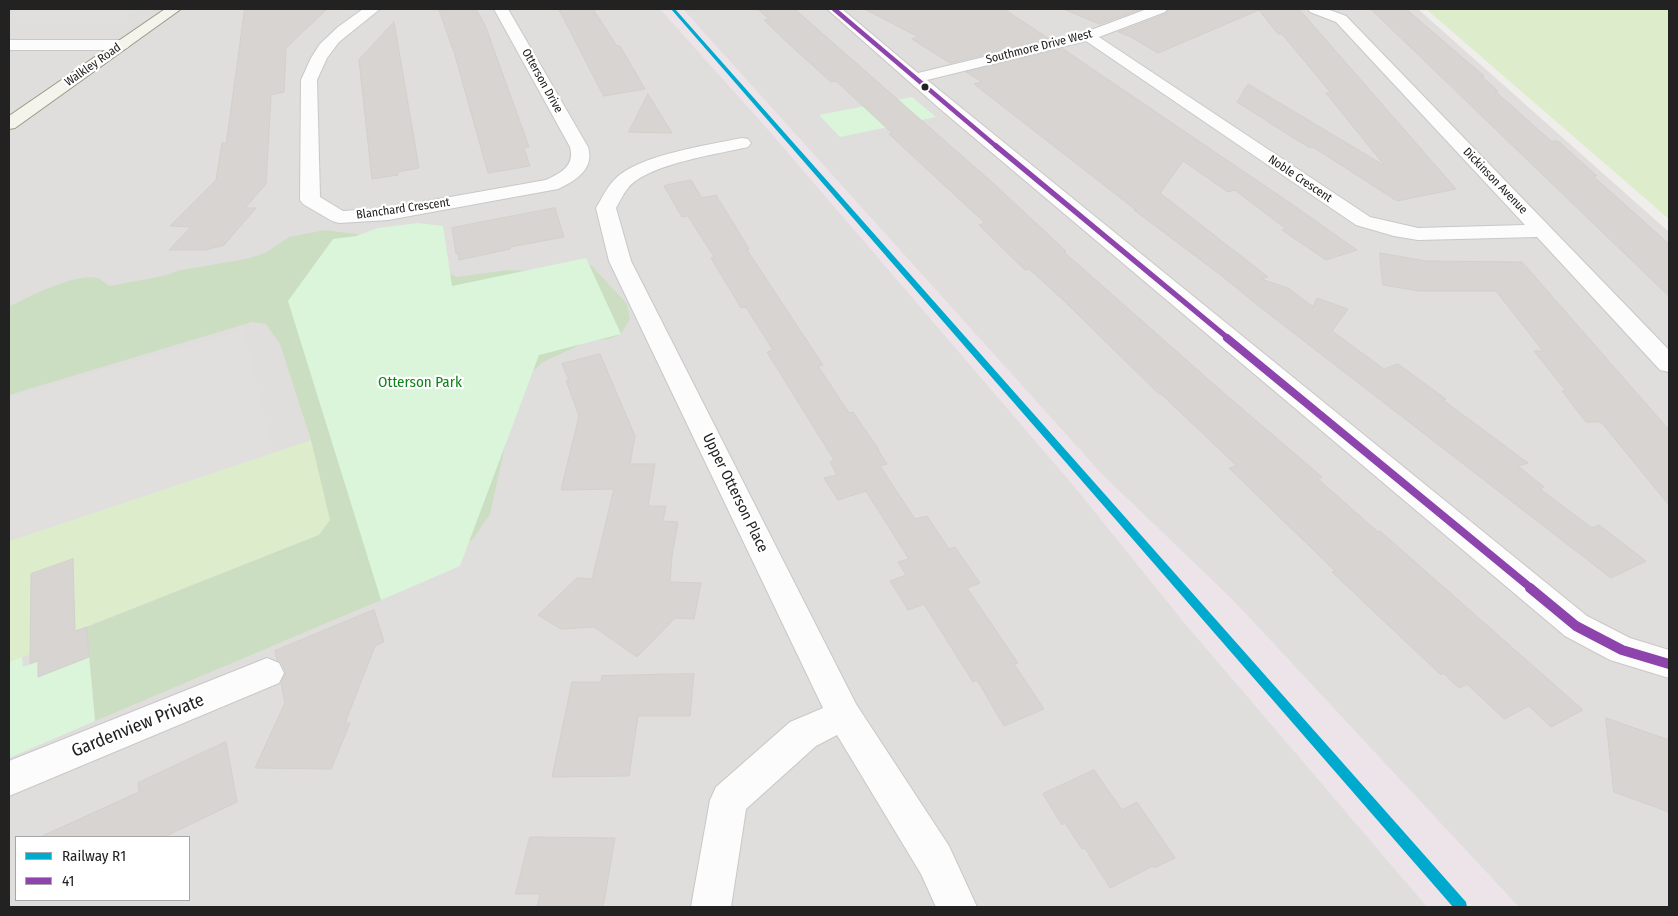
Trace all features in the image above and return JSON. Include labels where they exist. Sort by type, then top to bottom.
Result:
[{"type":"main road","name":"Walkley Road","points":[[10,124],[174,9]]},
{"type":"street","name":"Blanchard Crescent","points":[[373,9],[355,19],[325,48],[314,63],[309,80],[310,200],[339,217],[397,212],[551,185],[575,170],[579,165],[581,153]]},
{"type":"street","name":"Otterson Drive","points":[[501,9],[581,153]]},
{"type":"street","points":[[834,9],[944,104],[1576,626],[1622,650],[1669,664]]},
{"type":"street","name":"Southmore Drive West","points":[[916,78],[1088,36],[1160,9]]},
{"type":"street","name":"Dickinson Avenue","points":[[1315,9],[1341,19],[1669,364]]},
{"type":"street","name":"Noble Crescent","points":[[1088,36],[1363,221],[1394,230],[1418,234],[1542,231]]},
{"type":"street","points":[[9,45],[122,46]]},
{"type":"street","name":"Upper Otterson Place","points":[[742,143],[667,161],[640,171],[621,183],[606,208],[620,261],[844,715],[935,860],[957,907]]},
{"type":"street","name":"Gardenview Private","points":[[9,779],[267,673]]},
{"type":"street","points":[[711,907],[729,800],[803,734],[844,715]]},
{"type":"shaded area","points":[[9,9],[1418,9],[1669,232],[1669,907],[9,907]]},
{"type":"shaded area","points":[[9,9],[136,9],[122,18],[9,17]]},
{"type":"shaded area","points":[[660,9],[683,9],[1102,474],[1235,602],[1519,907],[1427,907],[1186,625],[1072,484],[770,132]]},
{"type":"shaded area","points":[[244,330],[273,453],[9,541],[9,397]]},
{"type":"green space","points":[[1426,9],[1669,9],[1669,219]]},
{"type":"green space","points":[[912,97],[936,117],[840,137],[819,115]]},
{"type":"green space","name":"Otterson Park","points":[[418,223],[443,226],[452,286],[586,258],[621,334],[539,355],[460,566],[381,600],[288,301],[333,239],[356,236],[378,228]]},
{"type":"green space","points":[[325,230],[377,237],[457,277],[508,270],[541,271],[591,265],[627,304],[630,319],[621,334],[609,339],[591,340],[545,361],[519,382],[490,514],[473,539],[381,600],[95,721],[87,627],[319,535],[330,520],[311,440],[280,344],[266,324],[252,322],[9,395],[9,307],[64,282],[88,277],[100,279],[110,286],[163,276],[181,270],[246,259],[265,253],[289,237]]},
{"type":"green space","points":[[311,440],[331,520],[319,535],[37,646],[37,652],[9,662],[9,541]]},
{"type":"green space","points":[[22,657],[23,667],[38,661],[38,676],[89,657],[95,721],[9,758],[9,662]]},
{"type":"building","points":[[245,9],[327,9],[286,48],[284,92],[271,95],[266,184],[245,208],[256,208],[224,245],[206,250],[169,250],[191,227],[170,226],[216,180],[222,143],[226,143]]},
{"type":"building","points":[[439,9],[476,9],[485,25],[529,147],[524,148],[530,166],[488,173],[455,55]]},
{"type":"building","points":[[559,9],[593,9],[617,46],[620,46],[645,89],[604,96]]},
{"type":"building","points":[[758,9],[794,9],[798,12],[994,184],[1066,251],[1064,252],[1322,477],[1318,479],[1378,532],[1380,531],[1583,710],[1551,727],[1529,706],[1504,719],[1467,684],[1459,688],[1443,673],[1441,675],[1332,572],[1335,571],[1229,468],[1237,466],[1159,394],[1061,298],[1029,269],[1025,270],[979,225],[985,223],[889,134],[892,133],[836,81],[831,82],[790,45],[764,20],[769,19]]},
{"type":"building","points":[[865,9],[1004,9],[1049,39],[950,63],[912,39],[918,37]]},
{"type":"building","points":[[1064,9],[1142,9],[1100,24]]},
{"type":"building","points":[[1169,9],[1299,9],[1456,189],[1397,201],[1313,147],[1310,148],[1237,102],[1248,84],[1385,166],[1326,93],[1331,93],[1282,34],[1278,34],[1259,10],[1158,53],[1131,37],[1118,32],[1166,14]]},
{"type":"building","points":[[1371,9],[1406,9],[1484,76],[1481,76],[1498,91],[1495,91],[1551,141],[1558,141],[1597,176],[1593,176],[1669,244],[1669,296]]},
{"type":"building","points":[[394,22],[419,168],[398,172],[398,175],[372,179],[359,60]]},
{"type":"building","points":[[1063,49],[1357,250],[1326,260],[1282,230],[1286,229],[1235,190],[1228,192],[1183,161],[1160,193],[1268,277],[1261,279],[1288,288],[1313,307],[1317,298],[1348,309],[1332,331],[1384,369],[1398,364],[1446,399],[1443,400],[1528,463],[1518,466],[1544,487],[1540,489],[1592,528],[1599,525],[1646,561],[1611,578],[1134,210],[1136,210],[974,84],[982,82],[966,72]]},
{"type":"building","points":[[648,94],[672,133],[629,132]]},
{"type":"building","points":[[691,180],[702,198],[716,195],[749,249],[747,250],[823,365],[818,366],[849,413],[853,412],[879,450],[887,464],[880,466],[915,519],[927,516],[949,549],[955,547],[980,583],[967,588],[1018,663],[1014,664],[1044,709],[1004,726],[977,680],[973,682],[924,604],[908,610],[890,581],[906,575],[898,562],[909,559],[866,491],[838,500],[824,478],[837,475],[830,462],[834,460],[767,352],[773,350],[746,307],[741,308],[711,258],[714,257],[688,216],[682,217],[664,186]]},
{"type":"building","points":[[555,208],[564,237],[510,247],[510,249],[459,260],[458,253],[456,254],[452,228]]},
{"type":"building","points":[[1380,253],[1426,261],[1522,262],[1669,430],[1669,505],[1601,422],[1586,422],[1562,391],[1566,391],[1534,351],[1543,351],[1496,291],[1419,291],[1383,285]]},
{"type":"building","points":[[600,354],[635,436],[630,464],[655,464],[648,506],[666,506],[663,521],[678,522],[670,582],[701,583],[694,619],[675,618],[637,657],[594,627],[561,629],[538,615],[577,578],[592,579],[614,489],[561,490],[579,416],[566,380],[569,380],[562,364]]},
{"type":"building","points":[[73,559],[75,631],[87,627],[89,657],[38,677],[38,661],[30,664],[31,574]]},
{"type":"building","points":[[374,610],[384,642],[375,646],[345,723],[350,723],[331,769],[255,768],[285,703],[281,683],[286,672],[281,662],[277,660],[275,651]]},
{"type":"building","points":[[694,674],[690,716],[638,716],[629,776],[552,777],[572,682],[601,682],[602,676]]},
{"type":"building","points":[[1606,718],[1669,740],[1669,812],[1614,792]]},
{"type":"building","points":[[226,742],[237,802],[166,836],[42,836],[139,792],[138,783]]},
{"type":"building","points":[[1094,770],[1122,810],[1137,802],[1175,858],[1154,868],[1153,866],[1110,888],[1085,848],[1082,849],[1065,823],[1062,825],[1043,794]]},
{"type":"building","points":[[530,837],[615,838],[603,907],[537,907],[540,894],[516,894]]},
{"type":"rail line","name":"R1","points":[[673,9],[1461,907]]},
{"type":"transit line","name":"41","points":[[834,9],[945,104],[1576,626],[1622,650],[1669,664]]}]
